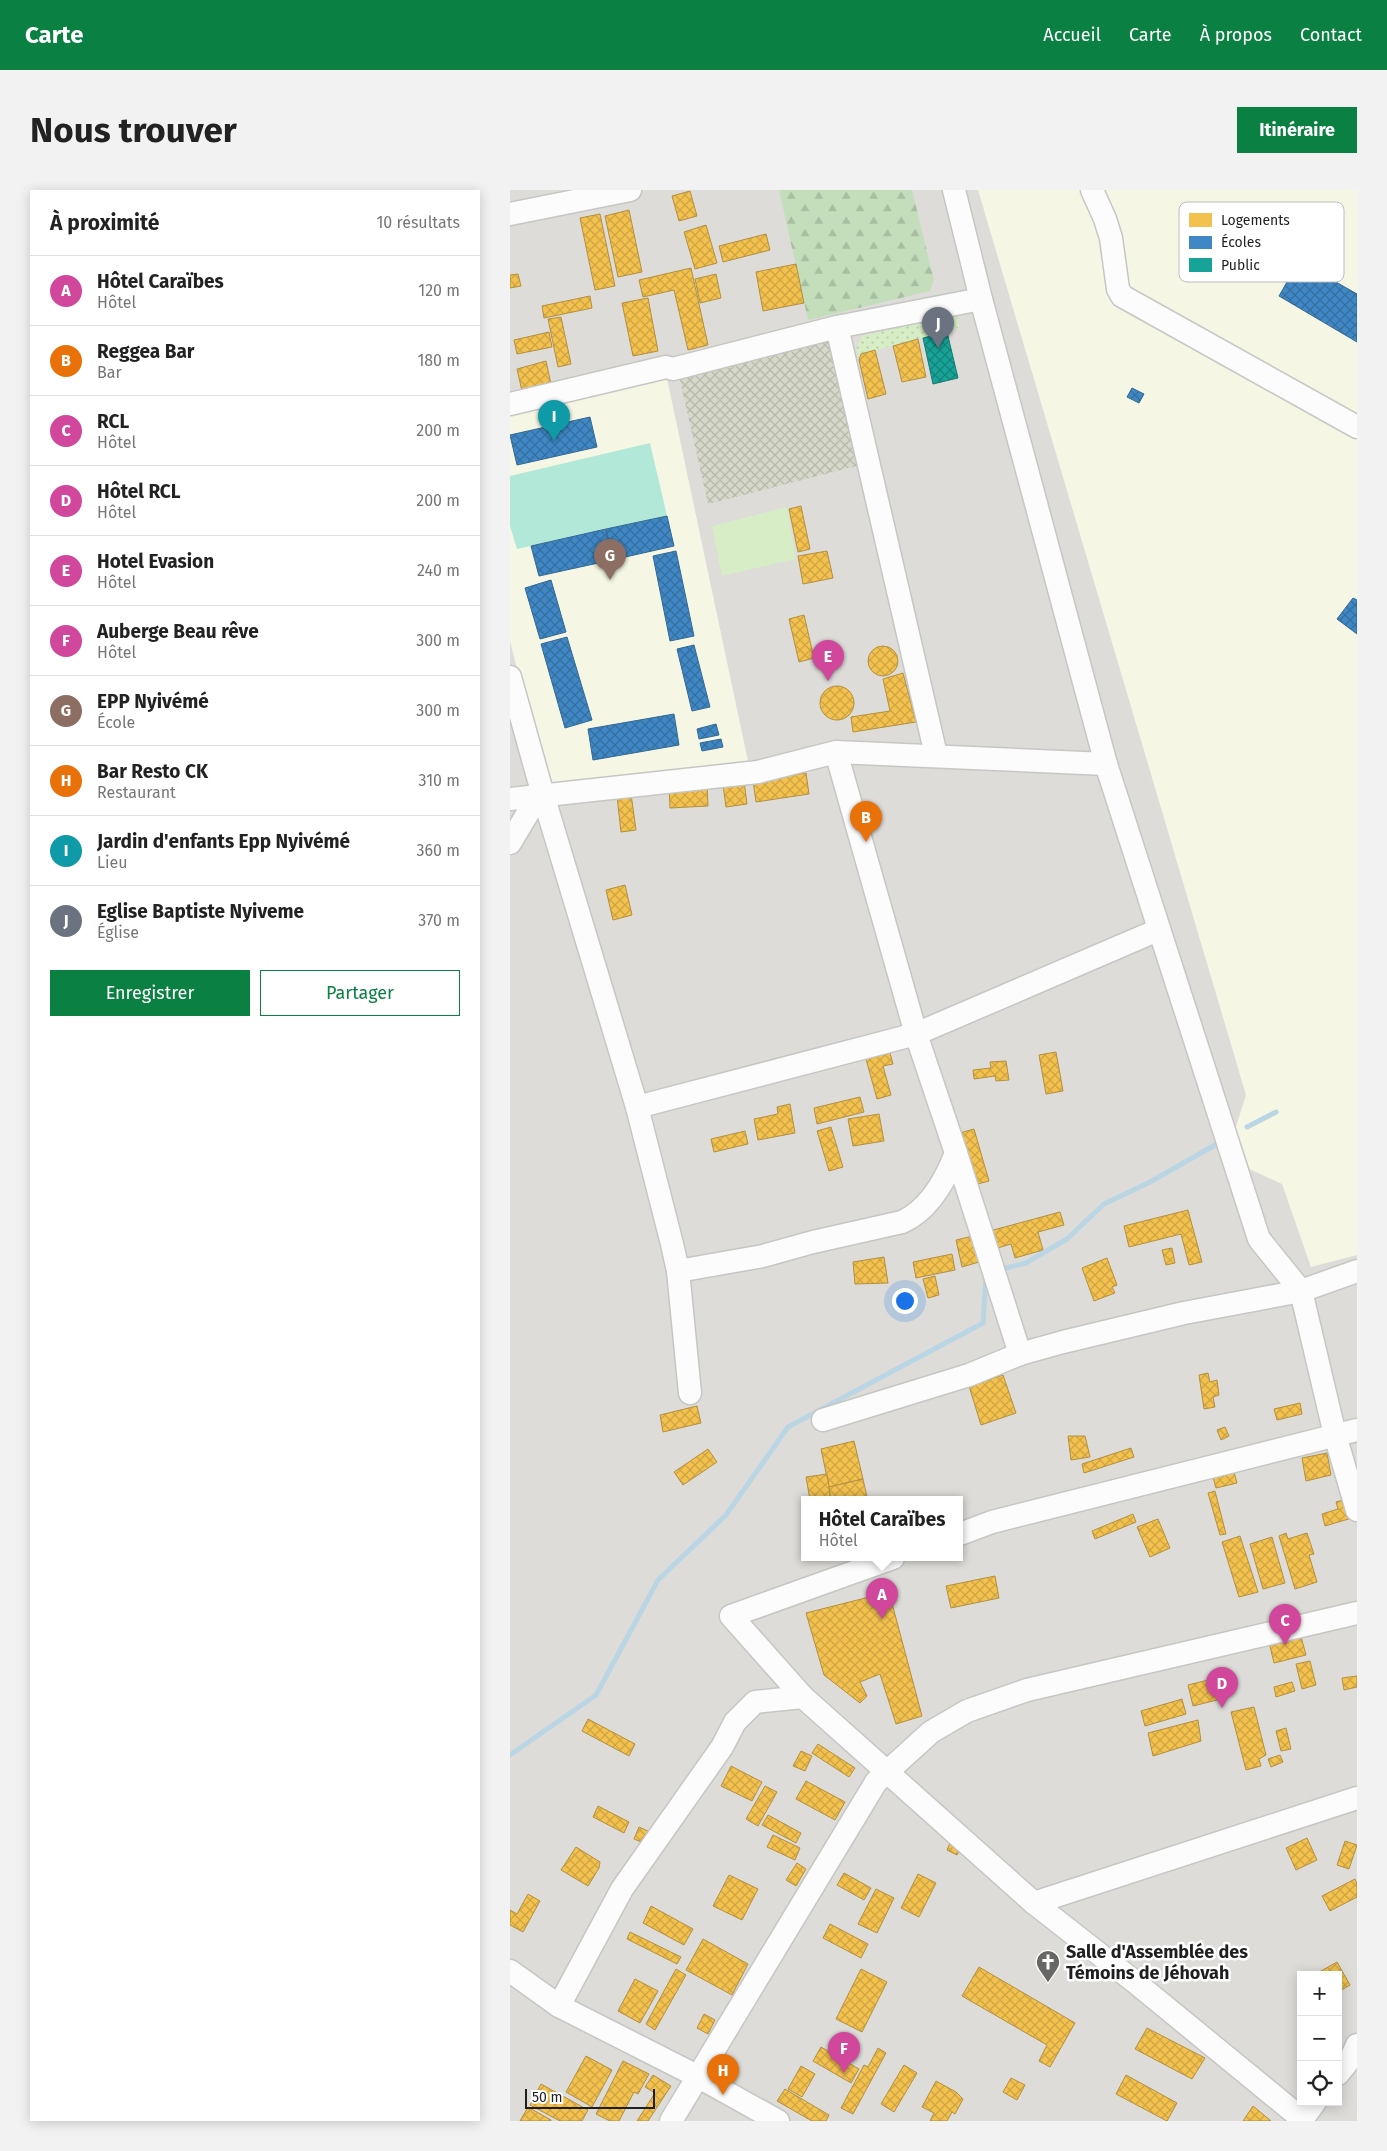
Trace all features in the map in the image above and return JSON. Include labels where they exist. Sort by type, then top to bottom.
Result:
[{"type":"street","points":[[510,214],[630,190]]},
{"type":"street","points":[[954,190],[981,298],[1106,764],[1258,1238],[1301,1291],[1335,1435],[1357,1510]]},
{"type":"street","points":[[1092,190],[1106,219],[1111,238],[1118,289],[1122,296],[1357,427]]},
{"type":"street","points":[[510,404],[666,367],[673,369],[837,327],[981,298]]},
{"type":"street","points":[[837,327],[936,755]]},
{"type":"street","points":[[510,676],[541,796],[637,1107],[678,1271],[690,1393]]},
{"type":"street","points":[[510,799],[758,772],[836,752],[1106,764]]},
{"type":"street","points":[[836,752],[916,1034],[1020,1354]]},
{"type":"street","points":[[510,842],[541,796]]},
{"type":"street","points":[[637,1107],[916,1034],[1158,930]]},
{"type":"street","points":[[678,1271],[763,1256],[813,1242],[902,1222],[912,1217],[941,1185],[956,1153]]},
{"type":"street","points":[[823,1420],[969,1375],[1020,1354],[1063,1342],[1184,1313],[1301,1291],[1357,1271]]},
{"type":"street","points":[[963,1533],[992,1522],[1357,1430]]},
{"type":"street","points":[[885,1561],[731,1616],[803,1697],[1034,1903],[1306,2114]]},
{"type":"street","points":[[671,2121],[876,1782],[931,1732],[967,1711],[1026,1690],[1357,1613]]},
{"type":"street","points":[[559,2006],[622,1889],[722,1746],[734,1722],[755,1702],[803,1697]]},
{"type":"street","points":[[1034,1903],[1357,1798]]},
{"type":"street","points":[[510,1972],[559,2006],[697,2076],[778,2121]]},
{"type":"street","points":[[1342,2069],[1351,2058],[1357,2045]]},
{"type":"shaded area","points":[[510,190],[1357,190],[1357,2121],[510,2121]]},
{"type":"shaded area","points":[[978,190],[1357,190],[1357,1255],[1311,1267],[1282,1184],[1243,1166],[1233,1136],[1246,1095]]},
{"type":"shaded area","points":[[830,341],[857,466],[708,504],[679,376]]},
{"type":"shaded area","points":[[665,369],[749,766],[548,794],[510,641],[510,407]]},
{"type":"green space","points":[[779,190],[912,190],[934,280],[930,291],[808,320]]},
{"type":"green space","points":[[957,314],[959,326],[956,329],[861,354],[859,360],[856,349],[862,336]]},
{"type":"green space","points":[[650,443],[667,516],[517,549],[510,526],[510,476]]},
{"type":"green space","points":[[787,507],[796,559],[722,576],[712,526]]},
{"type":"building: Logements","points":[[690,191],[697,216],[679,221],[672,196]]},
{"type":"building: Logements","points":[[629,210],[642,272],[618,277],[605,216]]},
{"type":"building: Logements","points":[[600,214],[615,286],[595,290],[580,218]]},
{"type":"building: Logements","points":[[706,225],[717,263],[695,269],[684,232]]},
{"type":"building: Logements","points":[[766,234],[770,250],[723,262],[719,246]]},
{"type":"building: Logements","points":[[796,264],[804,303],[763,311],[756,272]]},
{"type":"building: Logements","points":[[691,268],[708,345],[688,350],[674,290],[643,297],[639,280]]},
{"type":"building: Logements","points":[[518,274],[521,286],[510,288],[510,275]]},
{"type":"building: Logements","points":[[716,274],[721,298],[700,303],[695,279]]},
{"type":"building: Logements","points":[[590,296],[592,308],[544,318],[542,306]]},
{"type":"building: Logements","points":[[648,298],[658,351],[633,356],[622,303]]},
{"type":"building: Logements","points":[[561,317],[571,364],[558,367],[548,319]]},
{"type":"building: Logements","points":[[549,332],[552,347],[517,354],[514,340]]},
{"type":"building: Logements","points":[[918,339],[926,377],[902,382],[893,346]]},
{"type":"building: Logements","points":[[875,350],[886,394],[868,399],[859,360],[861,354]]},
{"type":"building: Logements","points":[[546,361],[551,384],[522,391],[517,369]]},
{"type":"building: Logements","points":[[801,506],[810,549],[798,552],[789,509]]},
{"type":"building: Logements","points":[[827,551],[833,578],[803,584],[798,556]]},
{"type":"building: Logements","points":[[804,615],[814,658],[799,662],[789,619]]},
{"type":"building: Logements","points":[[883,646],[894,650],[898,661],[894,672],[883,676],[872,672],[868,661],[872,650]]},
{"type":"building: Logements","points":[[903,673],[916,722],[853,732],[851,717],[890,711],[883,679]]},
{"type":"building: Logements","points":[[837,686],[844,687],[849,691],[853,696],[853,710],[849,715],[844,719],[837,720],[830,719],[825,715],[821,710],[820,703],[821,696],[825,691],[830,687]]},
{"type":"building: Logements","points":[[806,773],[809,794],[756,802],[753,781]]},
{"type":"building: Logements","points":[[744,781],[747,804],[726,807],[723,785]]},
{"type":"building: Logements","points":[[707,784],[708,806],[670,808],[669,786]]},
{"type":"building: Logements","points":[[631,794],[636,830],[621,832],[617,796]]},
{"type":"building: Logements","points":[[625,885],[632,915],[613,920],[606,890]]},
{"type":"building: Logements","points":[[1056,1052],[1063,1091],[1046,1094],[1039,1055]]},
{"type":"building: Logements","points":[[890,1053],[893,1064],[883,1066],[891,1095],[877,1099],[866,1059]]},
{"type":"building: Logements","points":[[1006,1061],[1009,1080],[996,1081],[995,1076],[974,1079],[973,1070],[991,1068],[990,1062]]},
{"type":"building: Logements","points":[[860,1097],[864,1112],[817,1124],[814,1108]]},
{"type":"building: Logements","points":[[790,1104],[795,1133],[758,1140],[754,1119],[778,1114],[777,1107]]},
{"type":"building: Logements","points":[[879,1114],[884,1141],[853,1146],[848,1119]]},
{"type":"building: Logements","points":[[831,1127],[843,1167],[829,1171],[817,1131]]},
{"type":"building: Logements","points":[[974,1129],[989,1181],[970,1186],[956,1134]]},
{"type":"building: Logements","points":[[745,1131],[748,1144],[714,1152],[711,1139]]},
{"type":"building: Logements","points":[[1188,1210],[1202,1262],[1189,1265],[1181,1234],[1129,1247],[1124,1226]]},
{"type":"building: Logements","points":[[1060,1212],[1064,1225],[1038,1232],[1043,1250],[1015,1258],[1011,1244],[991,1250],[986,1232]]},
{"type":"building: Logements","points":[[973,1236],[979,1262],[962,1267],[956,1240]]},
{"type":"building: Logements","points":[[1172,1248],[1175,1263],[1166,1265],[1162,1250]]},
{"type":"building: Logements","points":[[952,1254],[955,1270],[916,1278],[913,1262]]},
{"type":"building: Logements","points":[[884,1257],[888,1283],[855,1284],[853,1262]]},
{"type":"building: Logements","points":[[1107,1258],[1117,1285],[1112,1287],[1115,1293],[1094,1301],[1082,1268]]},
{"type":"building: Logements","points":[[935,1276],[939,1295],[928,1298],[923,1279]]},
{"type":"building: Logements","points":[[1208,1373],[1210,1382],[1217,1380],[1219,1395],[1213,1397],[1215,1407],[1204,1409],[1199,1375]]},
{"type":"building: Logements","points":[[1003,1375],[1016,1413],[981,1425],[969,1386]]},
{"type":"building: Logements","points":[[1300,1403],[1302,1414],[1277,1420],[1274,1409]]},
{"type":"building: Logements","points":[[697,1406],[701,1423],[663,1432],[660,1415]]},
{"type":"building: Logements","points":[[1225,1427],[1229,1436],[1221,1440],[1217,1430]]},
{"type":"building: Logements","points":[[1068,1436],[1085,1436],[1090,1457],[1071,1460]]},
{"type":"building: Logements","points":[[854,1441],[863,1479],[829,1487],[821,1449]]},
{"type":"building: Logements","points":[[1131,1448],[1134,1457],[1084,1473],[1082,1464]]},
{"type":"building: Logements","points":[[708,1449],[717,1462],[683,1485],[674,1472]]},
{"type":"building: Logements","points":[[1327,1453],[1331,1475],[1306,1481],[1302,1458]]},
{"type":"building: Logements","points":[[1234,1472],[1237,1483],[1216,1488],[1213,1477]]},
{"type":"building: Logements","points":[[827,1474],[830,1496],[809,1496],[806,1477]]},
{"type":"building: Logements","points":[[863,1479],[867,1496],[830,1496],[829,1487]]},
{"type":"building: Logements","points":[[1215,1491],[1226,1534],[1220,1535],[1208,1493]]},
{"type":"building: Logements","points":[[1347,1499],[1352,1518],[1325,1526],[1322,1514],[1338,1509],[1336,1502]]},
{"type":"building: Logements","points":[[1133,1514],[1136,1522],[1095,1539],[1092,1531]]},
{"type":"building: Logements","points":[[1158,1519],[1170,1548],[1150,1557],[1137,1527]]},
{"type":"building: Logements","points":[[1286,1533],[1288,1539],[1307,1533],[1314,1554],[1309,1555],[1317,1582],[1295,1589],[1279,1536]]},
{"type":"building: Logements","points":[[1240,1536],[1258,1592],[1239,1597],[1222,1542]]},
{"type":"building: Logements","points":[[1272,1537],[1285,1583],[1263,1589],[1250,1544]]},
{"type":"building: Logements","points":[[995,1576],[999,1598],[951,1608],[946,1586]]},
{"type":"building: Logements","points":[[889,1592],[922,1716],[896,1724],[880,1674],[860,1682],[867,1696],[860,1703],[824,1675],[806,1613]]},
{"type":"building: Logements","points":[[1300,1633],[1306,1655],[1274,1663],[1269,1642]]},
{"type":"building: Logements","points":[[1310,1661],[1316,1685],[1302,1689],[1296,1664]]},
{"type":"building: Logements","points":[[1357,1676],[1357,1687],[1344,1690],[1342,1678]]},
{"type":"building: Logements","points":[[1216,1678],[1221,1699],[1193,1706],[1188,1685]]},
{"type":"building: Logements","points":[[1292,1682],[1295,1691],[1276,1697],[1274,1687]]},
{"type":"building: Logements","points":[[1182,1699],[1186,1714],[1145,1726],[1141,1711]]},
{"type":"building: Logements","points":[[1254,1707],[1266,1755],[1259,1759],[1261,1766],[1246,1770],[1231,1712]]},
{"type":"building: Logements","points":[[588,1719],[635,1744],[629,1756],[582,1731]]},
{"type":"building: Logements","points":[[1198,1720],[1201,1741],[1153,1756],[1148,1733]]},
{"type":"building: Logements","points":[[1286,1728],[1291,1749],[1281,1751],[1276,1731]]},
{"type":"building: Logements","points":[[818,1744],[855,1768],[849,1777],[812,1753]]},
{"type":"building: Logements","points":[[801,1751],[812,1756],[805,1771],[793,1766]]},
{"type":"building: Logements","points":[[1280,1755],[1283,1762],[1271,1767],[1268,1759]]},
{"type":"building: Logements","points":[[731,1766],[762,1782],[752,1801],[721,1786]]},
{"type":"building: Logements","points":[[806,1781],[845,1802],[835,1820],[796,1799]]},
{"type":"building: Logements","points":[[765,1786],[777,1792],[758,1826],[746,1819]]},
{"type":"building: Logements","points":[[598,1806],[629,1822],[624,1833],[593,1817]]},
{"type":"building: Logements","points":[[768,1815],[801,1833],[796,1843],[762,1825]]},
{"type":"building: Logements","points":[[639,1827],[654,1834],[649,1845],[634,1839]]},
{"type":"building: Logements","points":[[773,1835],[800,1848],[795,1860],[767,1847]]},
{"type":"building: Logements","points":[[1307,1838],[1317,1860],[1296,1870],[1286,1848]]},
{"type":"building: Logements","points":[[1345,1841],[1357,1845],[1349,1869],[1337,1865]]},
{"type":"building: Logements","points":[[950,1843],[960,1848],[957,1855],[947,1850]]},
{"type":"building: Logements","points":[[576,1847],[600,1862],[599,1868],[588,1886],[561,1870]]},
{"type":"building: Logements","points":[[797,1863],[806,1869],[796,1886],[786,1880]]},
{"type":"building: Logements","points":[[844,1873],[871,1888],[864,1900],[837,1885]]},
{"type":"building: Logements","points":[[918,1874],[936,1883],[919,1917],[901,1908]]},
{"type":"building: Logements","points":[[729,1875],[758,1889],[742,1920],[713,1906]]},
{"type":"building: Logements","points":[[1355,1879],[1357,1897],[1330,1911],[1322,1896]]},
{"type":"building: Logements","points":[[876,1889],[894,1898],[877,1933],[858,1924]]},
{"type":"building: Logements","points":[[528,1894],[540,1901],[523,1932],[510,1925],[510,1910],[517,1914]]},
{"type":"building: Logements","points":[[651,1906],[693,1929],[684,1945],[643,1923]]},
{"type":"building: Logements","points":[[830,1924],[868,1944],[861,1958],[823,1938]]},
{"type":"building: Logements","points":[[630,1932],[681,1957],[677,1964],[627,1939]]},
{"type":"building: Logements","points":[[703,1939],[748,1964],[732,1995],[686,1970]]},
{"type":"building: Logements","points":[[1337,1962],[1350,1985],[1342,1990],[1342,1971],[1321,1971]]},
{"type":"building: Logements","points":[[979,1967],[1075,2023],[1050,2067],[1039,2061],[1047,2045],[962,1996]]},
{"type":"building: Logements","points":[[676,1969],[686,1975],[655,2030],[646,2024]]},
{"type":"building: Logements","points":[[861,1969],[887,1982],[862,2032],[836,2019]]},
{"type":"building: Logements","points":[[635,1979],[658,1991],[640,2023],[618,2011]]},
{"type":"building: Logements","points":[[704,2014],[715,2020],[708,2034],[697,2028]]},
{"type":"building: Logements","points":[[1147,2028],[1205,2058],[1192,2079],[1135,2049]]},
{"type":"building: Logements","points":[[821,2047],[859,2069],[851,2083],[813,2061]]},
{"type":"building: Logements","points":[[878,2048],[886,2053],[853,2114],[841,2108],[864,2065],[868,2067]]},
{"type":"building: Logements","points":[[586,2056],[612,2070],[592,2107],[566,2092]]},
{"type":"building: Logements","points":[[623,2061],[649,2074],[638,2094],[634,2092],[619,2121],[610,2121],[596,2114]]},
{"type":"building: Logements","points":[[904,2065],[917,2073],[894,2112],[881,2104]]},
{"type":"building: Logements","points":[[801,2066],[815,2074],[802,2097],[788,2089]]},
{"type":"building: Logements","points":[[653,2075],[671,2086],[648,2121],[637,2121],[655,2093],[645,2087]]},
{"type":"building: Logements","points":[[1126,2075],[1177,2103],[1167,2121],[1116,2094]]},
{"type":"building: Logements","points":[[1011,2078],[1025,2085],[1017,2100],[1003,2092]]},
{"type":"building: Logements","points":[[936,2081],[956,2092],[963,2099],[955,2114],[952,2112],[947,2121],[930,2121],[934,2113],[922,2107]]},
{"type":"building: Logements","points":[[541,2084],[588,2110],[582,2121],[560,2121],[530,2105]]},
{"type":"building: Logements","points":[[785,2089],[829,2115],[826,2121],[812,2121],[777,2101]]},
{"type":"building: Logements","points":[[1253,2106],[1271,2121],[1243,2121]]},
{"type":"building: Logements","points":[[528,2107],[551,2120],[551,2121],[520,2121]]},
{"type":"building: Écoles","points":[[1287,282],[1336,282],[1357,294],[1357,342],[1279,296]]},
{"type":"building: Écoles","points":[[1132,388],[1144,394],[1139,403],[1127,397]]},
{"type":"building: Écoles","points":[[590,417],[597,447],[517,465],[510,435]]},
{"type":"building: Écoles","points":[[667,516],[674,546],[612,560],[606,529]]},
{"type":"building: Écoles","points":[[606,529],[612,560],[539,576],[531,546]]},
{"type":"building: Écoles","points":[[676,551],[694,636],[670,641],[653,556]]},
{"type":"building: Écoles","points":[[551,580],[566,632],[540,639],[525,588]]},
{"type":"building: Écoles","points":[[1353,598],[1357,600],[1357,634],[1337,619]]},
{"type":"building: Écoles","points":[[567,637],[592,720],[565,728],[541,644]]},
{"type":"building: Écoles","points":[[694,645],[710,707],[692,711],[677,649]]},
{"type":"building: Écoles","points":[[674,714],[679,745],[593,760],[588,729]]},
{"type":"building: Écoles","points":[[716,724],[719,735],[699,739],[697,729]]},
{"type":"building: Écoles","points":[[721,739],[723,747],[702,751],[700,743]]},
{"type":"building: Public","points":[[947,332],[958,378],[933,384],[923,338]]},
{"type":"waterway","points":[[1247,1127],[1276,1112]]},
{"type":"waterway","points":[[998,1270],[1026,1263],[1067,1239],[1104,1204],[1150,1182],[1222,1141]]},
{"type":"waterway","points":[[510,1755],[596,1695],[658,1580],[726,1515],[788,1427],[983,1323],[986,1277]]},
{"type":"place","name":"Eglise Baptiste Nyiveme","points":[[938,348]]},
{"type":"place","name":"Jardin d'enfants Epp Nyivémé","points":[[554,441]]},
{"type":"place","name":"EPP Nyivémé","points":[[610,580]]},
{"type":"place","name":"Hotel Evasion","points":[[828,681]]},
{"type":"place","name":"Reggea Bar","points":[[866,842]]},
{"type":"place","name":"Hôtel Caraïbes","points":[[882,1619]]},
{"type":"place","name":"RCL","points":[[1285,1645]]},
{"type":"place","name":"Hôtel RCL","points":[[1222,1708]]},
{"type":"place","name":"Salle d'Assemblée des Témoins de Jéhovah","points":[[1048,1983]]},
{"type":"place","name":"Auberge Beau rêve","points":[[844,2073]]},
{"type":"place","name":"Bar Resto CK","points":[[723,2095]]}]
